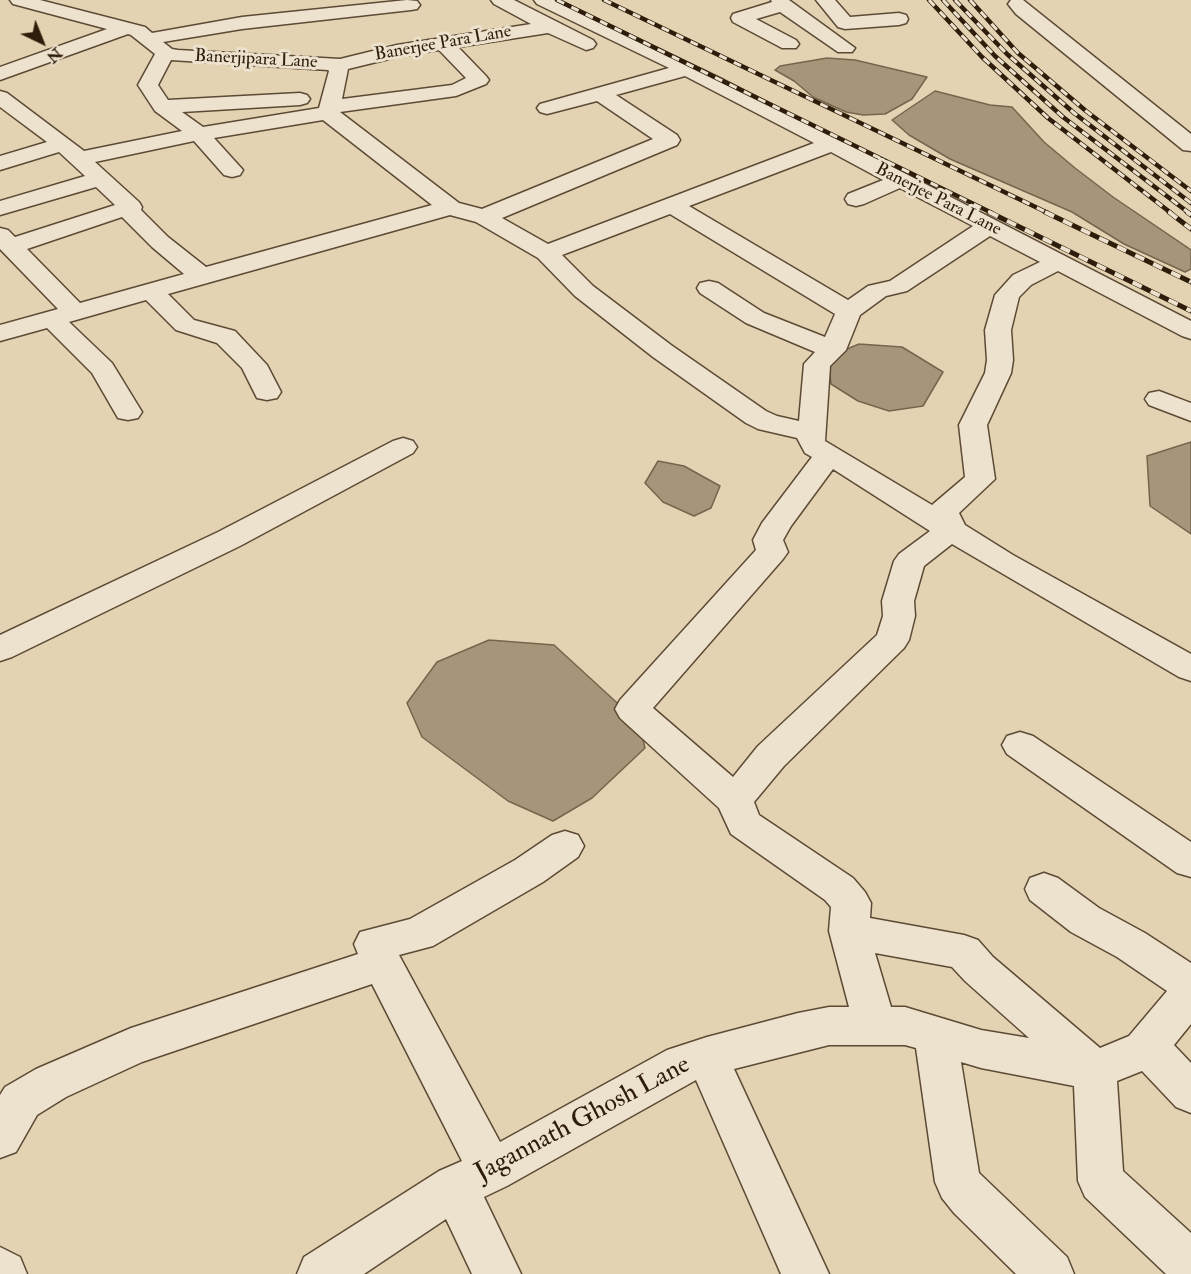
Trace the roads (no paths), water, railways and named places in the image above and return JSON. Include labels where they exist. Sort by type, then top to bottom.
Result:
[{"type":"street","name":"Banerjipara Lane","points":[[19,0],[142,33],[155,45],[178,56],[335,64],[339,71],[331,105]]},
{"type":"street","name":"Banerjee Para Lane","points":[[500,0],[601,53]]},
{"type":"street","name":"Banerjee Para Lane","points":[[543,0],[685,70],[1191,331]]},
{"type":"street","points":[[825,0],[845,23],[898,19]]},
{"type":"street","points":[[235,2],[242,23]]},
{"type":"street","points":[[789,44],[740,18],[782,3],[845,48]]},
{"type":"street","points":[[1017,4],[1181,140],[1191,145]]},
{"type":"street","points":[[130,48],[155,45],[242,23],[411,5]]},
{"type":"street","name":"Banerjee Para Lane","points":[[337,66],[367,57],[443,42],[550,27]]},
{"type":"street","points":[[0,74],[127,28]]},
{"type":"street","points":[[0,163],[199,134],[331,105],[456,90],[479,80],[443,42]]},
{"type":"street","points":[[155,45],[148,85],[162,107],[199,134],[232,170]]},
{"type":"street","points":[[36,80],[88,62]]},
{"type":"street","points":[[547,108],[685,70]]},
{"type":"street","points":[[484,217],[669,140],[599,93]]},
{"type":"street","points":[[0,97],[71,152],[130,204],[127,209],[6,241],[103,369],[128,412]]},
{"type":"street","points":[[162,107],[331,105]]},
{"type":"street","points":[[331,105],[330,116],[451,208]]},
{"type":"street","points":[[0,120],[21,113]]},
{"type":"street","points":[[546,253],[830,145]]},
{"type":"street","points":[[0,208],[101,178]]},
{"type":"street","points":[[856,199],[899,181]]},
{"type":"street","points":[[671,206],[849,311]]},
{"type":"street","points":[[0,333],[442,209],[451,208],[484,217],[546,253],[584,291],[662,351],[756,417],[819,443],[1002,562],[1191,669]]},
{"type":"street","points":[[127,209],[160,242],[202,276]]},
{"type":"street","points":[[875,1026],[849,931],[851,903],[839,889],[744,824],[735,800],[632,709],[772,552],[768,540],[819,443],[817,364],[833,350],[849,311],[877,291],[898,286],[989,226]]},
{"type":"street","points":[[952,528],[943,511],[980,479],[973,425],[998,374],[1000,360],[998,330],[1006,295],[1022,280],[1058,262]]},
{"type":"street","points":[[709,288],[773,327],[833,350]]},
{"type":"street","points":[[152,291],[184,325],[226,337],[254,365],[267,392]]},
{"type":"street","points":[[1159,399],[1191,413]]},
{"type":"street","points":[[0,649],[228,539],[403,447]]},
{"type":"street","points":[[735,800],[771,756],[892,640],[899,616],[898,602],[910,561],[952,528]]},
{"type":"street","points":[[1020,745],[1191,862]]},
{"type":"street","points":[[497,1274],[473,1179],[374,944],[419,934],[529,871],[565,846]]},
{"type":"street","points":[[1044,890],[1086,920],[1131,945],[1191,985]]},
{"type":"street","points":[[849,931],[964,952],[979,969],[1095,1070],[1101,1180],[1191,1265]]},
{"type":"street","points":[[0,1137],[21,1101],[51,1083],[131,1047],[382,963]]},
{"type":"street","points":[[1095,1070],[1144,1050],[1191,993]]},
{"type":"street","name":"Jagannath Ghosh Lane","points":[[321,1274],[473,1179],[682,1064],[798,1032],[829,1026],[905,1026],[981,1049],[1095,1070]]},
{"type":"street","points":[[935,1035],[958,1182],[970,1197],[1050,1274]]},
{"type":"street","points":[[1147,1047],[1191,1093]]},
{"type":"street","points":[[707,1056],[805,1274]]},
{"type":"railway","points":[[557,0],[992,213]]},
{"type":"railway","points":[[604,0],[1048,213]]},
{"type":"railway","points":[[929,0],[982,57],[1048,118],[1171,213]]},
{"type":"railway","points":[[943,0],[995,56],[1063,117],[1189,213]]},
{"type":"railway","points":[[955,0],[1007,54],[1074,113],[1191,203]]},
{"type":"railway","points":[[970,0],[1018,53],[1086,111],[1191,191]]},
{"type":"railway","points":[[989,212],[1191,311]]},
{"type":"railway","points":[[1045,212],[1191,282]]},
{"type":"railway","points":[[1169,212],[1191,229]]},
{"type":"railway","points":[[1187,212],[1191,215]]}]
